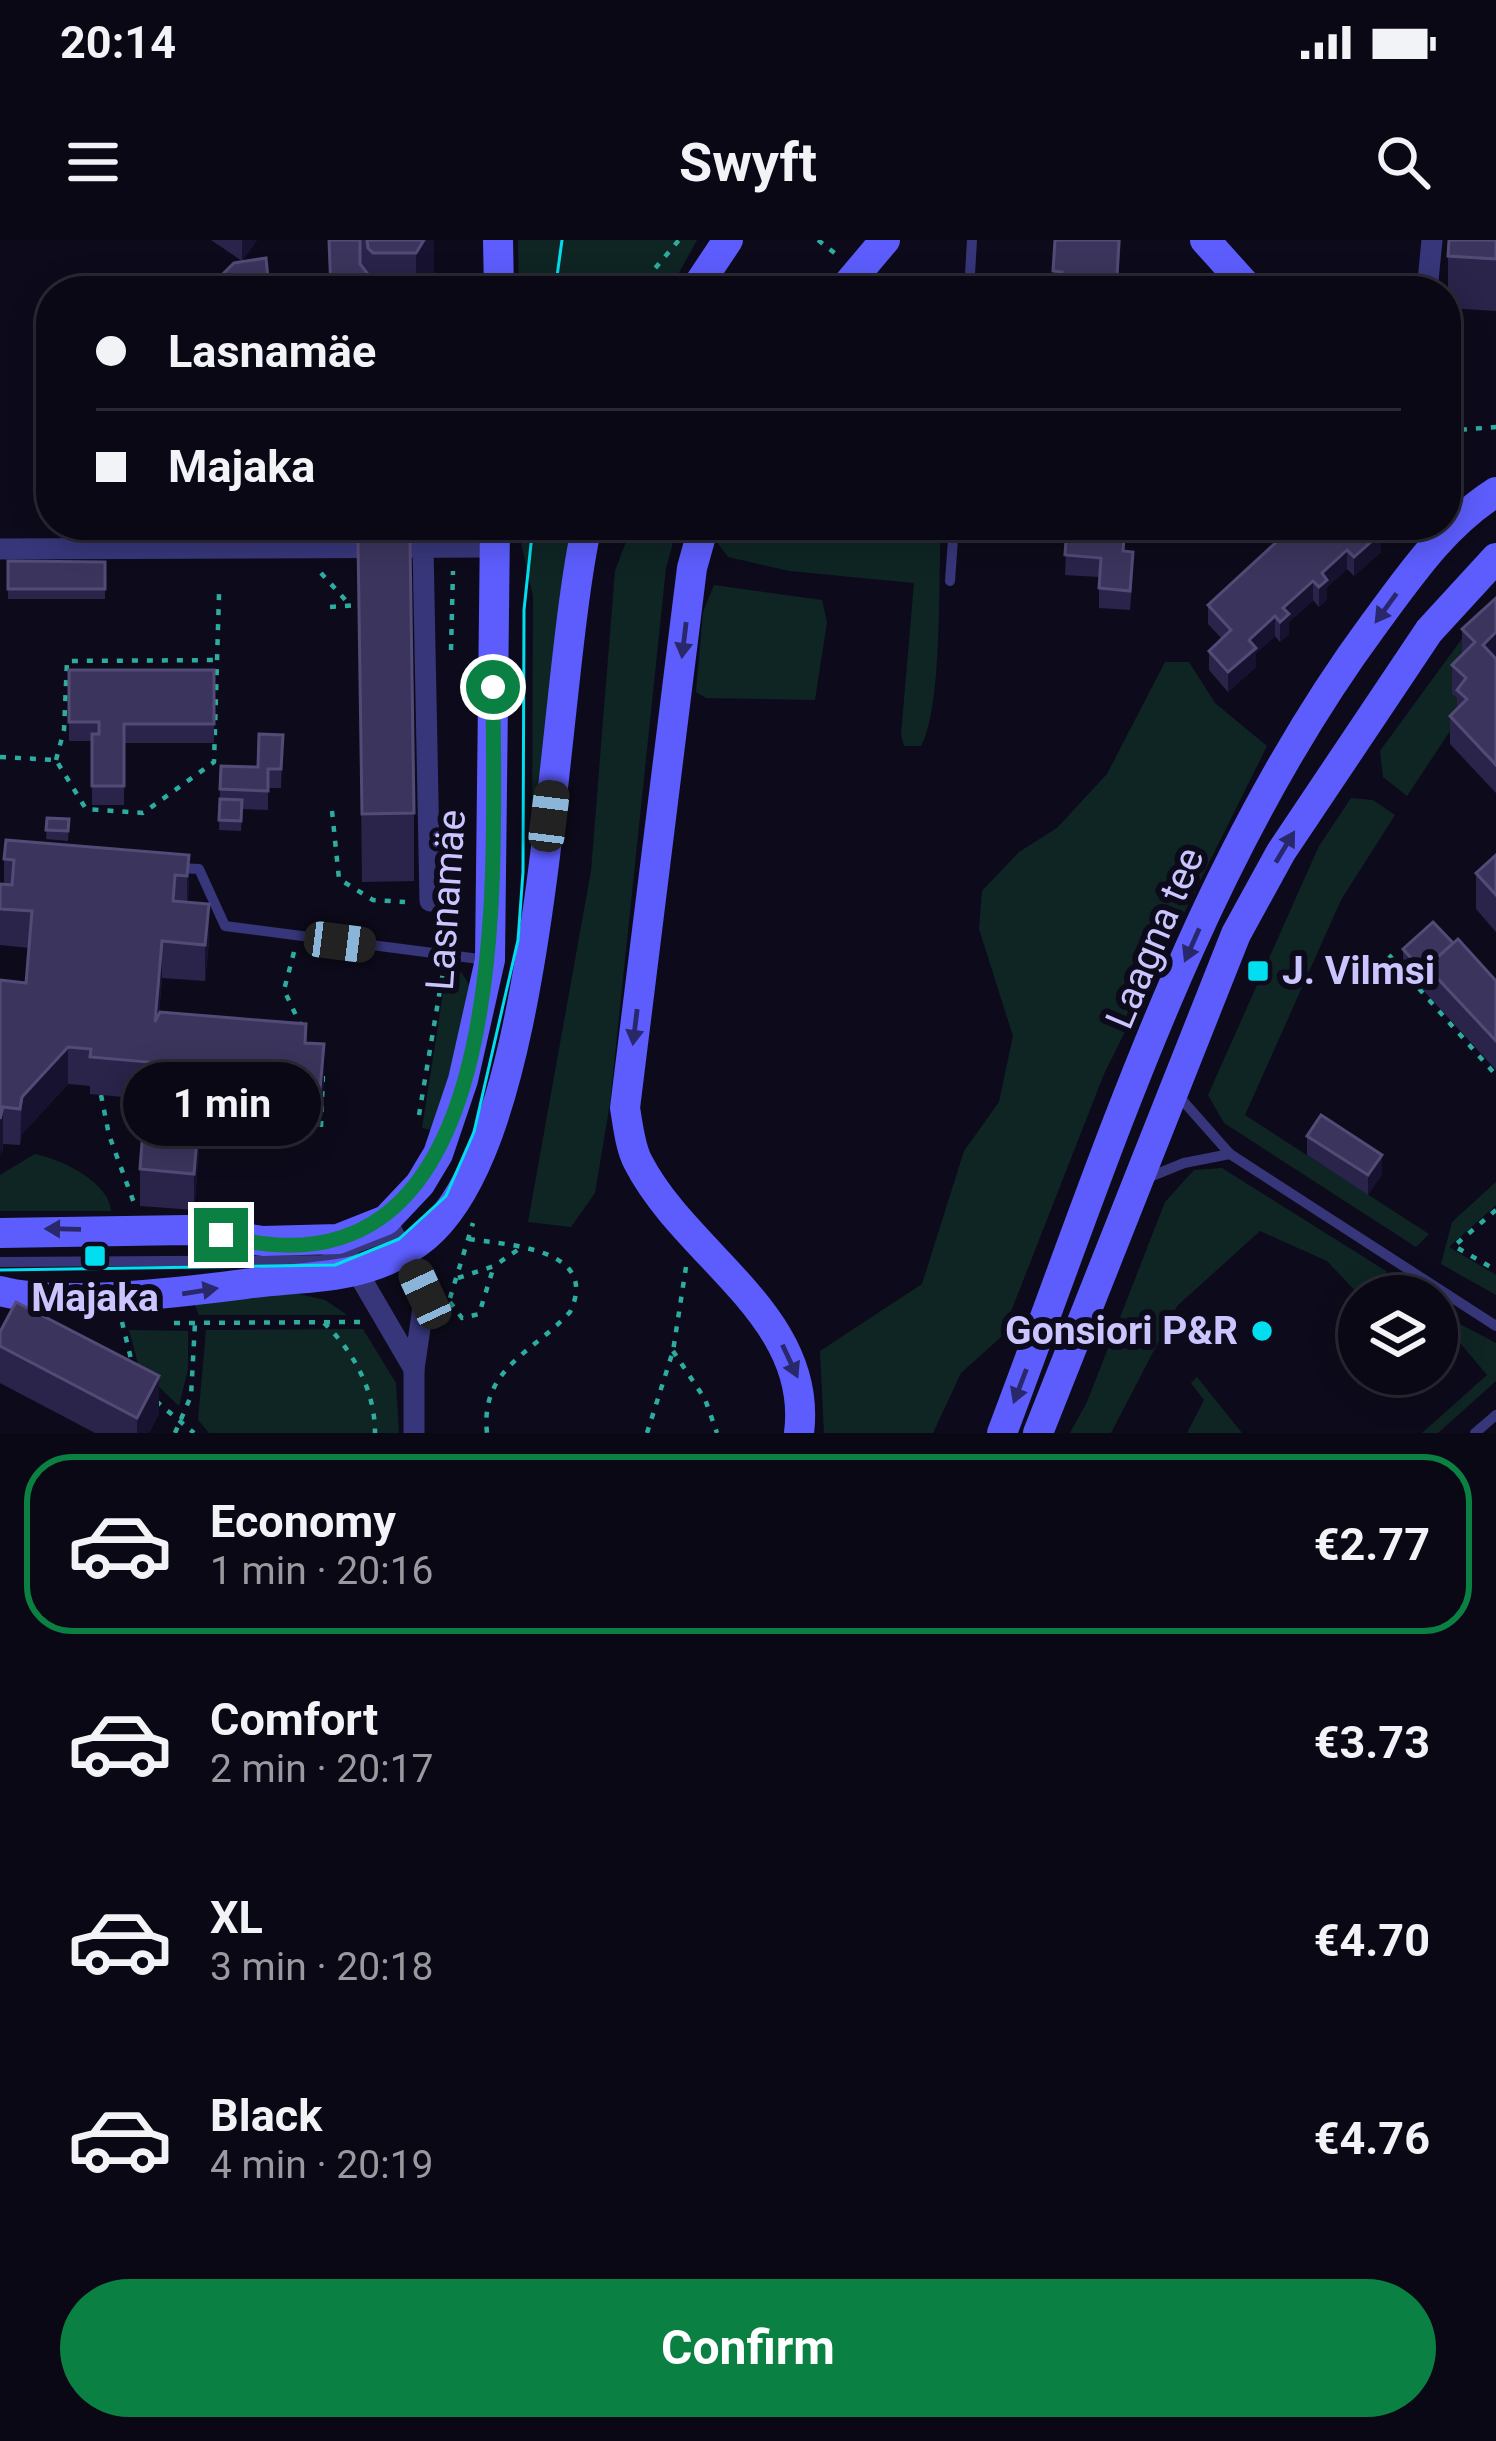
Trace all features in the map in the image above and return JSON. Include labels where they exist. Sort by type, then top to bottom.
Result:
[{"type":"street","points":[[498,240],[499,276]]},
{"type":"street","points":[[704,276],[728,240]]},
{"type":"street","points":[[855,276],[885,240]]},
{"type":"street","points":[[1205,240],[1237,276]]},
{"type":"street","points":[[1428,276],[1432,240]]},
{"type":"street","points":[[1461,506],[1496,492]]},
{"type":"street","points":[[1461,519],[1496,557]]},
{"type":"street","points":[[0,549],[423,547],[468,540]]},
{"type":"street","name":"Lasnamäe","points":[[395,1235],[438,1154],[463,1080],[490,960],[494,540]]},
{"type":"street","points":[[0,1291],[196,1294],[347,1256],[454,1204],[474,1169],[515,1039],[565,650],[584,540]]},
{"type":"street","points":[[700,540],[692,568],[625,1108],[635,1159],[692,1238],[772,1324],[799,1378],[799,1433]]},
{"type":"street","name":"Laagna tee","points":[[1003,1433],[1159,1023],[1251,815],[1350,656],[1430,540]]},
{"type":"street","points":[[423,547],[430,901]]},
{"type":"street","name":"Laagna tee","points":[[1038,1433],[1236,934],[1281,852],[1429,631],[1496,557]]},
{"type":"street","points":[[490,960],[533,924]]},
{"type":"street","points":[[0,1233],[187,1230],[347,1256],[414,1369]]},
{"type":"street","points":[[395,1235],[425,1294],[414,1369],[414,1433]]},
{"type":"lane","points":[[970,276],[972,240]]},
{"type":"lane","points":[[950,581],[953,540]]},
{"type":"lane","points":[[155,866],[200,869],[225,926],[490,960]]},
{"type":"lane","points":[[1173,1090],[1230,1154],[1496,1326]]},
{"type":"lane","points":[[1138,1182],[1184,1163],[1230,1154]]},
{"type":"lane","points":[[0,1262],[264,1264],[347,1256]]},
{"type":"lane","points":[[1475,1433],[1496,1415]]},
{"type":"path","points":[[649,276],[679,240]]},
{"type":"path","points":[[1461,430],[1496,427]]},
{"type":"path","points":[[219,594],[219,660],[214,762],[143,813],[86,809],[56,760],[64,730],[67,661],[219,660]]},
{"type":"path","points":[[330,607],[368,605]]},
{"type":"path","points":[[0,757],[56,760]]},
{"type":"path","points":[[332,811],[339,879],[350,890],[373,900],[453,898],[418,1120]]},
{"type":"path","points":[[298,935],[284,990],[309,1043]]},
{"type":"path","points":[[1390,955],[1496,1076]]},
{"type":"path","points":[[317,1061],[325,1079],[321,1127]]},
{"type":"path","points":[[101,1095],[109,1135],[138,1211]]},
{"type":"path","points":[[1496,1210],[1454,1246],[1496,1270]]},
{"type":"path","points":[[647,1433],[673,1352],[692,1238]]},
{"type":"path","points":[[487,1433],[490,1391],[510,1360],[560,1324],[575,1301],[566,1264],[522,1247],[469,1239],[447,1301],[459,1316],[479,1314],[494,1266]]},
{"type":"path","points":[[458,1278],[494,1266],[522,1247]]},
{"type":"path","points":[[122,1322],[135,1372]]},
{"type":"path","points":[[175,1433],[191,1396],[190,1323],[358,1323]]},
{"type":"path","points":[[324,1323],[357,1364],[375,1411],[375,1433]]},
{"type":"path","points":[[673,1352],[705,1399],[717,1433]]},
{"type":"path","points":[[154,1400],[194,1433]]},
{"type":"green space","points":[[518,240],[697,240],[677,276],[519,276]]},
{"type":"green space","points":[[520,540],[573,540],[532,841],[533,596]]},
{"type":"green space","points":[[626,540],[674,540],[666,568],[610,1103],[595,1193],[571,1227],[528,1222],[591,871],[615,571]]},
{"type":"green space","points":[[940,540],[936,672],[921,746],[904,746],[901,735],[914,583],[789,571],[728,557],[716,541]]},
{"type":"green space","points":[[714,585],[822,600],[827,622],[815,700],[706,698],[696,692],[703,612]]},
{"type":"green space","points":[[1483,610],[1466,707],[1407,796],[1383,777],[1380,751]]},
{"type":"green space","points":[[1165,662],[1189,662],[1215,703],[1267,746],[1104,1074],[1001,1337],[961,1373],[933,1433],[824,1433],[820,1351],[922,1284],[964,1151],[999,1102],[1013,1036],[979,929],[982,891],[1019,852],[1057,828],[1107,774]]},
{"type":"green space","points":[[1351,798],[1373,800],[1395,815],[1341,900],[1245,1115],[1429,1234],[1416,1247],[1224,1123],[1208,1095],[1319,846]]},
{"type":"green space","points":[[447,968],[461,972],[470,986],[437,1131],[422,1128]]},
{"type":"green space","points":[[35,1154],[58,1161],[93,1182],[111,1211],[0,1211],[0,1175]]},
{"type":"green space","points":[[1222,1168],[1386,1275],[1340,1275],[1327,1261],[1260,1231],[1177,1306],[1111,1433],[1070,1433],[1087,1402],[1165,1202],[1194,1170]]},
{"type":"green space","points":[[1496,1182],[1496,1205],[1449,1247],[1496,1275],[1496,1295],[1441,1264],[1452,1222]]},
{"type":"green space","points":[[290,1292],[325,1300],[347,1315],[199,1315],[194,1303]]},
{"type":"green space","points":[[1458,1323],[1496,1343],[1496,1381],[1438,1433],[1422,1433],[1487,1375],[1458,1340]]},
{"type":"green space","points":[[363,1329],[396,1383],[399,1433],[209,1433],[198,1420],[206,1330]]},
{"type":"green space","points":[[129,1330],[188,1331],[188,1369],[179,1406],[139,1368]]},
{"type":"green space","points":[[1197,1377],[1242,1433],[1187,1433],[1204,1400],[1191,1383]]},
{"type":"building","points":[[329,240],[360,240],[360,264],[367,276],[330,276]]},
{"type":"building","points":[[367,240],[424,240],[416,253],[373,253]]},
{"type":"building","points":[[1055,240],[1119,240],[1117,276],[1062,276],[1062,272],[1053,271]]},
{"type":"building","points":[[1449,240],[1496,240],[1496,259],[1448,256]]},
{"type":"building","points":[[266,258],[268,276],[221,276],[234,263]]},
{"type":"building","points":[[1066,540],[1124,540],[1123,551],[1133,552],[1130,591],[1099,588],[1101,558],[1065,555]]},
{"type":"building","points":[[1279,540],[1373,540],[1354,557],[1347,550],[1322,573],[1327,580],[1319,587],[1313,581],[1283,608],[1289,614],[1280,622],[1275,616],[1249,640],[1256,648],[1228,672],[1209,651],[1231,630],[1208,605]]},
{"type":"building","points":[[358,541],[410,541],[414,813],[362,814]]},
{"type":"building","points":[[8,561],[105,562],[105,589],[8,589]]},
{"type":"building","points":[[1496,598],[1496,632],[1483,645],[1496,659],[1496,765],[1450,716],[1467,699],[1457,690],[1466,678],[1452,665],[1475,642],[1462,629]]},
{"type":"building","points":[[69,670],[214,670],[214,724],[124,724],[124,786],[92,786],[92,734],[99,734],[99,722],[69,722]]},
{"type":"building","points":[[259,734],[283,735],[281,769],[268,769],[268,791],[220,789],[221,766],[258,767]]},
{"type":"building","points":[[220,799],[242,800],[241,821],[219,820]]},
{"type":"building","points":[[47,818],[69,819],[68,831],[46,830]]},
{"type":"building","points":[[6,840],[189,855],[187,876],[175,875],[173,901],[209,904],[205,945],[162,941],[155,1022],[160,1012],[306,1024],[305,1043],[324,1044],[320,1090],[280,1087],[281,1074],[203,1067],[194,1174],[140,1169],[148,1062],[90,1057],[91,1049],[68,1047],[22,1097],[20,1109],[3,1107],[0,1119],[0,980],[26,983],[32,911],[0,909],[0,884],[12,885],[14,860],[4,859]]},
{"type":"building","points":[[1496,855],[1496,895],[1476,873]]},
{"type":"building","points":[[1433,922],[1453,943],[1427,967],[1427,976],[1403,949]]},
{"type":"building","points":[[1458,939],[1496,981],[1496,1041],[1427,967]]},
{"type":"building","points":[[1321,1115],[1382,1155],[1368,1175],[1307,1136]]},
{"type":"building","points":[[16,1302],[159,1376],[137,1418],[0,1346],[0,1332]]},
{"type":"tram line","points":[[557,276],[562,240]]},
{"type":"tram line","points":[[0,1270],[335,1265],[399,1239],[446,1196],[474,1132],[518,940],[523,872],[524,610],[531,540]]},
{"type":"place","name":"J. Vilmsi","points":[[1258,971]]},
{"type":"place","name":"Majaka","points":[[95,1256]]},
{"type":"place","name":"Gonsiori P&R","points":[[1262,1331]]},
{"type":"route","points":[[221,1235],[263,1241],[338,1239],[386,1220],[420,1184],[438,1154],[463,1080],[490,960],[493,687]]}]
